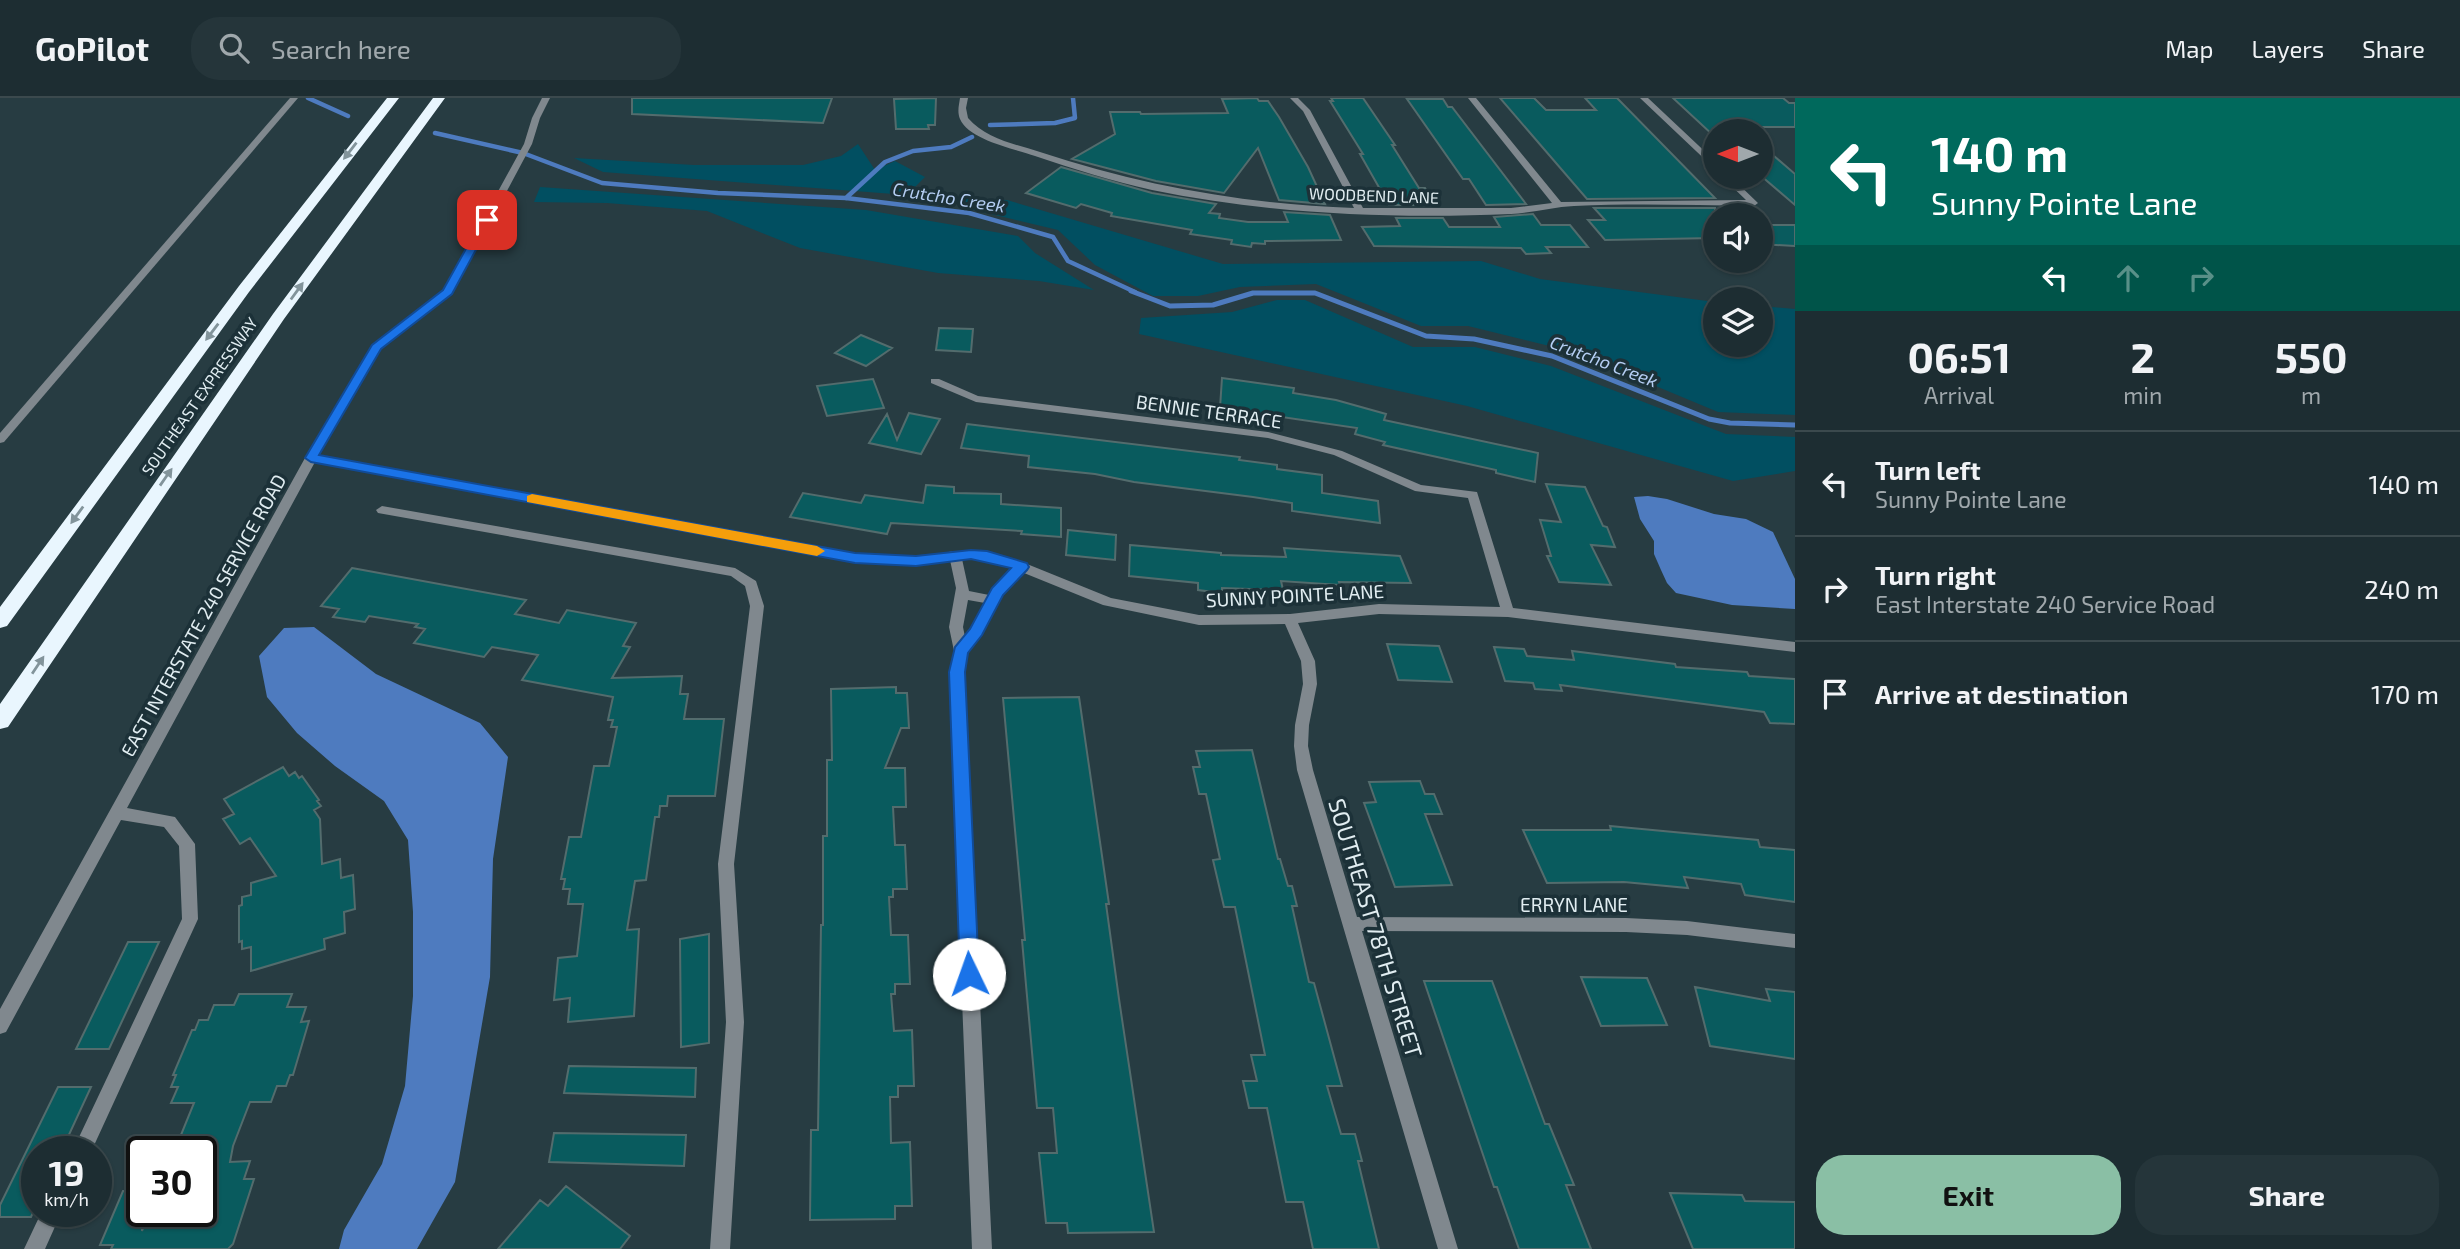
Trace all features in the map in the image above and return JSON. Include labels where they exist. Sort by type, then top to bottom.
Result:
[{"type":"highway","name":"SOUTHEAST EXPRESSWAY","points":[[0,621],[236,300],[393,98]]},
{"type":"highway","name":"SOUTHEAST EXPRESSWAY","points":[[0,721],[271,328],[439,98]]},
{"type":"street","points":[[0,440],[294,98]]},
{"type":"street","name":"EAST INTERSTATE 240 SERVICE ROAD","points":[[0,1026],[311,458],[376,347],[448,292],[528,144],[536,118],[547,98]]},
{"type":"street","name":"WOODBEND LANE","points":[[964,98],[962,115],[968,124],[1002,141],[1090,172],[1170,192],[1252,203],[1359,209],[1511,211],[1559,205],[1754,203],[1739,189]]},
{"type":"street","points":[[1294,98],[1306,110],[1359,209]]},
{"type":"street","points":[[1472,98],[1559,205]]},
{"type":"street","points":[[1644,98],[1703,155]]},
{"type":"street","name":"BENNIE TERRACE","points":[[935,381],[976,399],[1268,435],[1338,453],[1419,488],[1473,495],[1508,612]]},
{"type":"street","name":"SUNNY POINTE LANE","points":[[311,458],[855,558],[916,561],[955,555],[987,556],[1022,567],[1108,602],[1172,617],[1228,621],[1290,619],[1379,609],[1508,612],[1795,647]]},
{"type":"street","points":[[382,510],[735,572],[751,584],[757,606],[726,864],[735,1022],[720,1249]]},
{"type":"street","points":[[955,555],[963,588],[956,627],[961,651],[957,672],[957,700],[982,1249]]},
{"type":"street","points":[[961,651],[976,632],[993,600],[1022,567]]},
{"type":"street","points":[[962,594],[993,600]]},
{"type":"street","name":"SOUTHEAST 78TH STREET","points":[[1290,619],[1308,661],[1310,684],[1301,746],[1305,770],[1448,1249]]},
{"type":"street","points":[[88,1136],[190,919],[187,844],[169,821],[117,813]]},
{"type":"street","name":"ERRYN LANE","points":[[1352,925],[1626,925],[1687,928],[1795,941]]},
{"type":"street","points":[[34,1249],[44,1227]]},
{"type":"shaded area","points":[[858,144],[875,170],[895,161],[925,177],[907,195],[603,172],[574,158],[694,165],[803,165],[841,156]]},
{"type":"shaded area","points":[[540,187],[866,210],[1018,236],[1035,253],[1094,290],[1039,281],[938,273],[800,248],[707,211],[607,203],[534,202]]},
{"type":"shaded area","points":[[962,198],[1007,200],[1223,264],[1481,261],[1540,279],[1703,300],[1703,357],[1773,357],[1773,307],[1795,309],[1795,415],[1718,412],[1574,352],[1468,326],[1421,326],[1316,284],[1240,287],[1198,296],[1153,296],[1095,265],[1058,230],[958,206]]},
{"type":"shaded area","points":[[1277,300],[1305,300],[1413,347],[1475,347],[1551,366],[1726,434],[1795,437],[1795,471],[1733,481],[1467,406],[1139,334],[1141,318],[1232,312]]},
{"type":"water","points":[[1634,497],[1667,499],[1714,514],[1746,519],[1773,532],[1795,579],[1795,609],[1732,605],[1676,593],[1667,583],[1654,554],[1654,541],[1640,519]]},
{"type":"water","points":[[314,627],[376,674],[480,723],[508,757],[493,859],[490,977],[455,1182],[417,1249],[339,1249],[344,1230],[382,1164],[405,1086],[413,996],[413,912],[408,840],[384,801],[335,766],[297,733],[267,697],[259,656],[284,628]]},
{"type":"building","points":[[632,98],[832,98],[823,123],[632,114]]},
{"type":"building","points":[[936,98],[935,125],[928,125],[929,129],[896,129],[894,99]]},
{"type":"building","points":[[1257,98],[1259,101],[1268,101],[1279,117],[1308,167],[1325,204],[1279,200],[1258,148],[1224,193],[1156,181],[1072,159],[1115,134],[1110,112],[1228,113],[1222,99]]},
{"type":"building","points":[[1331,98],[1363,98],[1395,145],[1392,145],[1419,188],[1425,188],[1435,205],[1389,205],[1360,154],[1363,154],[1330,101],[1333,101]]},
{"type":"building","points":[[1500,98],[1534,98],[1546,110],[1596,110],[1585,98],[1617,98],[1703,186],[1703,189],[1715,198],[1587,199]]},
{"type":"building","points":[[1673,98],[1783,98],[1789,103],[1795,103],[1795,127],[1773,127],[1773,119],[1703,119],[1703,126]]},
{"type":"building","points":[[1407,99],[1443,99],[1526,204],[1486,205],[1469,179],[1463,179]]},
{"type":"building","points":[[1773,155],[1795,174],[1795,205],[1773,186]]},
{"type":"building","points":[[1061,167],[1152,193],[1216,204],[1209,213],[1220,214],[1219,218],[1248,222],[1288,222],[1284,212],[1330,215],[1341,240],[1265,241],[1265,244],[1252,243],[1251,247],[1231,244],[1232,240],[1190,234],[1192,230],[1111,216],[1112,213],[1081,204],[1076,208],[1026,193]]},
{"type":"building","points":[[1594,208],[1703,208],[1703,238],[1605,240],[1588,220],[1605,220]]},
{"type":"building","points":[[1533,214],[1541,225],[1570,225],[1588,247],[1546,247],[1551,253],[1526,254],[1521,248],[1374,246],[1362,227],[1400,226],[1396,218],[1443,218],[1449,227],[1500,227],[1494,217]]},
{"type":"building","points":[[1773,225],[1795,225],[1795,246],[1773,245]]},
{"type":"building","points":[[939,328],[973,329],[971,352],[936,350]]},
{"type":"building","points":[[861,335],[892,348],[866,366],[835,353]]},
{"type":"building","points":[[1222,378],[1294,388],[1293,393],[1336,400],[1386,414],[1384,420],[1538,453],[1535,482],[1496,473],[1496,470],[1383,445],[1385,442],[1355,434],[1357,428],[1220,408]]},
{"type":"building","points":[[873,379],[884,408],[827,416],[817,386]]},
{"type":"building","points":[[909,413],[940,419],[921,454],[869,443],[887,414],[897,440]]},
{"type":"building","points":[[967,424],[1240,457],[1239,460],[1277,465],[1277,469],[1322,475],[1322,493],[1378,501],[1380,523],[1292,511],[1292,503],[1134,482],[1095,474],[1028,467],[1029,456],[961,448]]},
{"type":"building","points":[[1546,484],[1585,487],[1615,547],[1591,545],[1611,585],[1559,582],[1547,556],[1551,556],[1540,520],[1561,522]]},
{"type":"building","points":[[926,485],[954,487],[954,493],[1001,494],[1001,504],[1061,508],[1061,537],[1021,534],[1022,531],[891,523],[887,534],[790,517],[803,493],[861,503],[865,495],[923,503]]},
{"type":"building","points":[[1068,530],[1116,535],[1115,560],[1066,555]]},
{"type":"building","points":[[1130,545],[1221,555],[1286,557],[1284,548],[1400,556],[1411,583],[1339,582],[1340,585],[1281,581],[1283,590],[1222,588],[1222,593],[1198,590],[1198,583],[1129,576]]},
{"type":"building","points":[[352,568],[526,600],[515,614],[559,623],[567,610],[636,623],[623,646],[630,647],[612,678],[682,676],[680,694],[688,694],[684,719],[724,719],[715,796],[668,796],[667,806],[660,806],[659,817],[655,817],[646,880],[635,881],[627,930],[639,929],[634,1016],[568,1022],[570,998],[554,1000],[558,958],[577,956],[583,904],[568,904],[570,889],[563,889],[565,879],[561,879],[569,837],[581,837],[594,766],[609,766],[617,727],[611,727],[613,720],[608,720],[613,697],[522,680],[538,655],[492,647],[484,657],[414,643],[425,629],[415,627],[418,624],[369,616],[365,622],[333,617],[339,609],[321,606]]},
{"type":"building","points":[[1387,644],[1439,646],[1452,682],[1398,680]]},
{"type":"building","points":[[1494,647],[1524,649],[1527,656],[1574,660],[1572,651],[1675,664],[1676,667],[1747,672],[1749,676],[1795,679],[1795,724],[1770,723],[1764,712],[1560,685],[1562,691],[1535,689],[1533,683],[1505,681]]},
{"type":"building","points":[[896,687],[896,693],[907,693],[909,728],[901,728],[885,768],[905,768],[906,807],[893,807],[895,845],[905,845],[907,889],[893,889],[893,897],[889,897],[891,935],[908,935],[910,984],[895,984],[895,994],[891,994],[894,1031],[912,1030],[914,1086],[898,1086],[898,1097],[890,1097],[891,1143],[910,1142],[912,1206],[895,1206],[895,1219],[810,1220],[811,1130],[818,1130],[823,836],[827,836],[827,760],[832,760],[831,689]]},
{"type":"building","points":[[1079,697],[1109,904],[1106,904],[1119,999],[1154,1232],[1068,1233],[1067,1223],[1046,1223],[1039,1153],[1057,1153],[1053,1108],[1037,1108],[1003,698]]},
{"type":"building","points":[[1252,750],[1278,859],[1288,886],[1292,886],[1297,906],[1292,906],[1309,982],[1314,983],[1342,1086],[1327,1086],[1341,1134],[1355,1134],[1362,1161],[1358,1161],[1379,1249],[1313,1249],[1303,1202],[1286,1202],[1267,1108],[1249,1108],[1243,1081],[1257,1081],[1251,1055],[1265,1055],[1235,907],[1224,907],[1213,860],[1220,859],[1206,794],[1199,794],[1193,767],[1200,767],[1196,751]]},
{"type":"building","points":[[283,767],[289,776],[295,772],[299,778],[302,776],[319,800],[317,801],[321,806],[314,810],[320,819],[322,864],[340,859],[341,878],[353,875],[355,909],[344,912],[345,933],[324,939],[325,949],[251,971],[251,947],[242,949],[242,941],[239,942],[239,906],[242,905],[242,897],[251,895],[251,883],[276,876],[250,838],[240,844],[223,819],[234,814],[224,799]]},
{"type":"building","points":[[1420,781],[1425,794],[1434,794],[1442,814],[1425,814],[1452,885],[1395,887],[1364,803],[1376,802],[1369,782]]},
{"type":"building","points":[[1610,826],[1758,840],[1760,847],[1795,850],[1795,902],[1745,895],[1741,884],[1684,877],[1688,888],[1624,882],[1547,883],[1523,830],[1611,830]]},
{"type":"building","points":[[709,934],[709,1043],[681,1047],[680,939]]},
{"type":"building","points":[[128,942],[159,942],[109,1049],[76,1049]]},
{"type":"building","points":[[1581,977],[1647,978],[1667,1025],[1601,1026]]},
{"type":"building","points":[[1424,981],[1492,981],[1545,1124],[1549,1124],[1574,1185],[1566,1185],[1591,1249],[1519,1249],[1497,1187],[1494,1187]]},
{"type":"building","points":[[1695,987],[1770,1001],[1766,989],[1795,992],[1795,1059],[1710,1046]]},
{"type":"building","points":[[239,994],[292,994],[287,1007],[306,1007],[301,1022],[309,1021],[293,1075],[290,1075],[286,1086],[277,1086],[271,1102],[250,1102],[233,1146],[230,1162],[250,1161],[244,1179],[254,1179],[233,1244],[228,1249],[111,1249],[113,1245],[100,1245],[108,1227],[112,1227],[112,1217],[123,1191],[126,1191],[126,1227],[142,1227],[142,1231],[144,1227],[217,1227],[217,1136],[181,1136],[194,1103],[171,1103],[178,1087],[171,1087],[176,1075],[173,1075],[199,1020],[208,1020],[214,1005],[234,1005]]},
{"type":"building","points":[[569,1066],[696,1068],[695,1097],[564,1093]]},
{"type":"building","points":[[58,1087],[91,1087],[68,1136],[34,1136]]},
{"type":"building","points":[[554,1133],[686,1135],[684,1166],[549,1162]]},
{"type":"building","points":[[21,1162],[21,1217],[0,1217],[0,1205]]},
{"type":"building","points":[[566,1186],[630,1236],[620,1249],[498,1249],[540,1200],[548,1206]]},
{"type":"building","points":[[1670,1193],[1742,1195],[1745,1201],[1795,1202],[1795,1249],[1693,1249]]},
{"type":"waterway","name":"Crutcho Creek","points":[[308,98],[348,116]]},
{"type":"waterway","points":[[990,125],[1055,123],[1075,118],[1073,98]]},
{"type":"waterway","name":"Crutcho Creek","points":[[435,133],[523,153],[602,183],[718,193],[846,198]]},
{"type":"waterway","points":[[846,198],[885,162],[913,151],[951,147],[972,137]]},
{"type":"waterway","name":"Crutcho Creek","points":[[846,198],[969,213],[1053,237],[1068,261],[1135,292]]},
{"type":"waterway","name":"Crutcho Creek","points":[[1131,291],[1170,306],[1213,305],[1253,293],[1315,293],[1426,336],[1474,339],[1552,356],[1709,419],[1730,423],[1795,425]]},
{"type":"slow traffic","points":[[532,499],[817,551]]},
{"type":"route","points":[[487,220],[448,292],[376,347],[311,458],[855,558],[916,561],[971,554],[1002,559],[1022,567],[997,592],[976,632],[961,651],[957,672],[969,974]]}]
